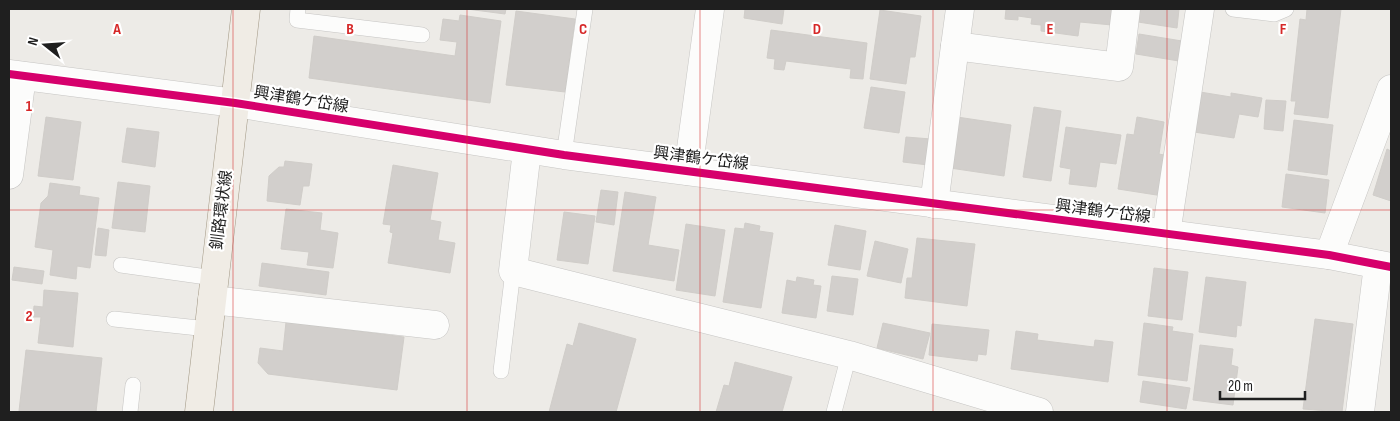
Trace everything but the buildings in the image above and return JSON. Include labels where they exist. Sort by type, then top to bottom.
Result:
[{"type":"main road","name":"釧路環状線","points":[[200,412],[208,328],[246,9]]},
{"type":"street","points":[[688,171],[710,9]]},
{"type":"street","points":[[934,204],[960,9]]},
{"type":"street","points":[[955,46],[1119,67],[1126,9]]},
{"type":"street","points":[[1166,234],[1200,9]]},
{"type":"street","name":"興津鶴ケ岱線","points":[[16,75],[234,103],[527,150],[1329,255],[1385,266]]},
{"type":"street","points":[[9,175],[16,75]]},
{"type":"street","points":[[1329,255],[1391,89]]},
{"type":"street","points":[[527,150],[513,271],[849,355],[1040,412]]},
{"type":"street","points":[[1360,412],[1385,266]]},
{"type":"street","points":[[213,289],[435,325]]},
{"type":"lane","points":[[298,9],[297,20],[422,35]]},
{"type":"lane","points":[[564,155],[585,9]]},
{"type":"lane","points":[[1233,9],[1274,14],[1286,9]]},
{"type":"lane","points":[[121,265],[213,289]]},
{"type":"lane","points":[[501,371],[513,271]]},
{"type":"lane","points":[[114,319],[208,328]]},
{"type":"lane","points":[[834,412],[849,355]]},
{"type":"lane","points":[[130,412],[133,385]]},
{"type":"cycle path","points":[[9,74],[235,103],[564,155],[1329,255],[1391,267]]}]
